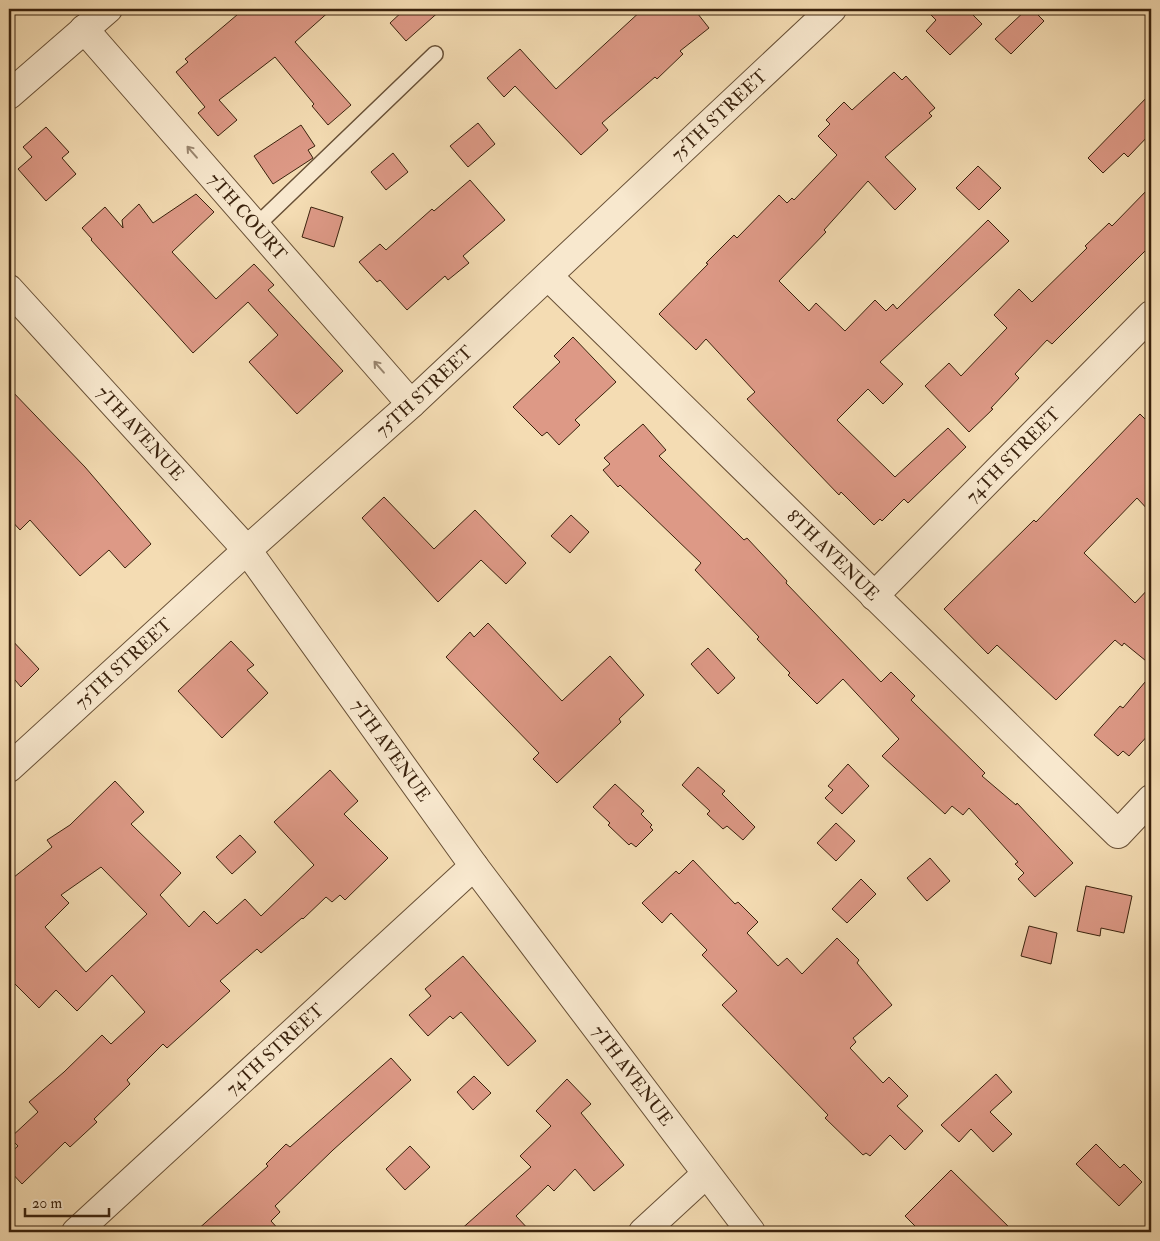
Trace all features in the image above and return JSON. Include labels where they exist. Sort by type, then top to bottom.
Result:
[{"type":"street","points":[[9,95],[108,9]]},
{"type":"street","name":"75TH STREET","points":[[9,768],[247,550],[411,404],[832,9]]},
{"type":"street","name":"7TH COURT","points":[[84,29],[257,225],[411,404]]},
{"type":"street","name":"8TH AVENUE","points":[[548,276],[1118,834],[1151,799]]},
{"type":"street","name":"7TH AVENUE","points":[[9,289],[247,550],[474,866],[750,1232]]},
{"type":"street","name":"74TH STREET","points":[[874,596],[1151,316]]},
{"type":"street","name":"74TH STREET","points":[[76,1232],[474,866]]},
{"type":"street","points":[[643,1232],[706,1174]]},
{"type":"lane","points":[[257,225],[435,54]]},
{"type":"building","points":[[244,9],[332,9],[295,42],[351,105],[328,125],[312,106],[314,104],[275,57],[219,100],[237,120],[218,136],[198,113],[205,107],[176,72],[188,62],[185,59]]},
{"type":"building","points":[[405,9],[442,9],[406,41],[390,23]]},
{"type":"building","points":[[643,9],[694,9],[709,28],[680,51],[683,54],[657,79],[655,77],[602,123],[608,130],[581,155],[515,86],[504,97],[487,78],[520,49],[556,89]]},
{"type":"building","points":[[925,9],[967,9],[982,24],[950,55],[926,31],[936,20]]},
{"type":"building","points":[[1027,9],[1032,9],[1044,21],[1011,54],[995,39]]},
{"type":"building","points":[[894,72],[902,80],[906,76],[935,108],[929,113],[932,116],[885,157],[916,189],[895,210],[868,181],[824,230],[826,232],[779,281],[809,311],[816,303],[845,331],[875,300],[886,311],[893,304],[897,309],[988,220],[1009,241],[880,362],[903,384],[883,404],[868,389],[837,420],[895,477],[948,428],[966,447],[908,503],[904,499],[882,521],[880,519],[874,525],[841,492],[839,495],[747,399],[755,392],[706,339],[696,350],[659,314],[734,235],[737,238],[779,195],[787,203],[792,198],[794,200],[837,155],[818,136],[830,124],[826,120],[844,102],[852,110]]},
{"type":"building","points":[[1151,93],[1151,133],[1128,157],[1124,153],[1103,173],[1088,158]]},
{"type":"building","points":[[478,123],[495,144],[468,167],[450,146]]},
{"type":"building","points":[[301,125],[315,146],[308,150],[313,158],[273,184],[254,156]]},
{"type":"building","points":[[46,127],[69,152],[62,158],[76,174],[46,201],[18,169],[32,157],[23,147]]},
{"type":"building","points":[[393,153],[408,172],[386,190],[371,172]]},
{"type":"building","points":[[978,166],[1001,188],[979,210],[956,188]]},
{"type":"building","points":[[470,180],[505,220],[463,256],[469,263],[448,280],[445,276],[407,310],[380,280],[377,282],[359,262],[380,244],[386,250],[432,209],[434,211]]},
{"type":"building","points":[[1151,186],[1151,245],[1052,344],[1047,340],[1015,374],[1019,378],[991,408],[993,409],[969,432],[925,386],[949,363],[961,376],[1007,328],[994,315],[1019,289],[1032,302],[1087,248],[1085,246],[1109,223],[1112,226]]},
{"type":"building","points":[[196,194],[214,212],[172,252],[216,299],[254,264],[274,285],[268,290],[343,371],[297,414],[249,362],[278,335],[248,302],[193,353],[82,228],[105,207],[123,228],[122,220],[139,204],[153,223]]},
{"type":"building","points":[[311,207],[343,217],[334,247],[302,237]]},
{"type":"building","points":[[573,337],[616,382],[575,420],[580,425],[559,445],[547,432],[542,436],[513,407],[560,362],[554,356]]},
{"type":"building","points":[[9,388],[85,467],[151,544],[125,568],[109,550],[80,576],[30,520],[20,530],[9,518]]},
{"type":"building","points":[[1140,414],[1151,425],[1151,513],[1137,498],[1084,553],[1135,603],[1151,586],[1151,665],[1124,643],[1122,646],[1115,640],[1056,700],[997,645],[988,654],[944,609],[1034,520],[1036,522]]},
{"type":"building","points":[[643,424],[666,450],[659,456],[744,540],[747,538],[787,581],[786,583],[881,682],[891,672],[915,696],[911,700],[985,773],[982,776],[1016,805],[1017,803],[1073,863],[1035,897],[1018,879],[1024,873],[1015,864],[1018,862],[969,808],[963,815],[952,806],[945,814],[882,756],[899,739],[843,679],[817,704],[788,675],[790,673],[757,639],[759,637],[695,570],[701,563],[620,485],[618,487],[603,470],[610,464],[604,458]]},
{"type":"building","points":[[384,497],[434,549],[475,510],[526,563],[506,584],[481,560],[438,602],[362,518]]},
{"type":"building","points":[[571,515],[589,532],[570,553],[551,536]]},
{"type":"building","points":[[488,623],[562,701],[610,656],[644,695],[619,719],[621,722],[557,783],[533,759],[539,753],[446,657],[470,632],[474,637]]},
{"type":"building","points":[[9,637],[39,669],[21,687],[9,673]]},
{"type":"building","points":[[231,641],[254,665],[247,670],[268,693],[222,738],[178,691]]},
{"type":"building","points":[[708,648],[735,678],[718,694],[691,664]]},
{"type":"building","points":[[1151,675],[1151,732],[1129,756],[1123,751],[1118,756],[1094,735],[1120,706],[1123,708]]},
{"type":"building","points":[[848,764],[869,786],[842,814],[825,798],[833,790],[828,786]]},
{"type":"building","points":[[698,767],[725,791],[722,794],[755,827],[743,840],[727,826],[723,829],[707,814],[710,811],[682,785]]},
{"type":"building","points":[[330,770],[358,801],[344,814],[388,858],[345,900],[340,895],[332,902],[326,897],[303,919],[261,953],[257,949],[220,981],[230,991],[167,1048],[163,1044],[127,1080],[130,1084],[94,1119],[97,1122],[70,1147],[65,1142],[22,1184],[9,1170],[9,1154],[18,1146],[10,1138],[38,1112],[29,1102],[64,1072],[102,1035],[111,1044],[145,1012],[112,975],[77,1011],[56,990],[39,1008],[9,978],[9,881],[52,847],[47,840],[70,825],[115,781],[144,812],[131,824],[181,873],[160,895],[189,927],[204,911],[217,924],[245,899],[261,916],[314,865],[274,822]],"holes":[[[101,867],[147,914],[86,972],[45,927],[69,903],[61,895]]]},
{"type":"building","points":[[615,784],[644,811],[641,814],[652,825],[650,827],[653,830],[636,847],[631,843],[629,845],[593,807]]},
{"type":"building","points":[[836,823],[855,841],[836,861],[817,843]]},
{"type":"building","points":[[240,835],[256,852],[232,874],[216,857]]},
{"type":"building","points":[[930,858],[950,881],[927,901],[907,878]]},
{"type":"building","points":[[693,860],[735,904],[738,902],[758,922],[747,933],[778,966],[787,958],[802,974],[837,938],[859,960],[857,963],[892,1005],[853,1038],[856,1042],[850,1048],[883,1083],[889,1077],[908,1096],[897,1106],[923,1131],[905,1150],[890,1135],[870,1156],[866,1153],[863,1155],[825,1118],[828,1115],[722,1005],[737,991],[702,955],[707,950],[671,913],[662,923],[642,903],[676,871],[679,874]]},
{"type":"building","points":[[861,879],[876,894],[847,923],[832,909]]},
{"type":"building","points":[[1086,886],[1132,896],[1124,933],[1101,928],[1100,936],[1077,931]]},
{"type":"building","points":[[1029,926],[1057,933],[1051,964],[1021,956]]},
{"type":"building","points":[[463,956],[536,1041],[508,1066],[461,1012],[453,1019],[450,1016],[428,1036],[409,1015],[431,996],[425,989]]},
{"type":"building","points":[[391,1058],[411,1080],[333,1150],[275,1206],[280,1212],[271,1221],[281,1232],[195,1232],[268,1166],[266,1164],[286,1144],[290,1147]]},
{"type":"building","points":[[996,1074],[1012,1092],[990,1112],[1012,1134],[993,1152],[971,1129],[959,1142],[941,1125]]},
{"type":"building","points":[[474,1076],[491,1093],[473,1110],[457,1092]]},
{"type":"building","points":[[567,1079],[591,1104],[581,1113],[624,1165],[594,1191],[575,1169],[554,1191],[548,1185],[516,1216],[531,1232],[458,1232],[531,1167],[520,1156],[551,1126],[536,1111]]},
{"type":"building","points":[[1096,1144],[1120,1168],[1124,1164],[1142,1182],[1119,1206],[1076,1164]]},
{"type":"building","points":[[410,1146],[430,1167],[405,1190],[386,1169]]},
{"type":"building","points":[[951,1170],[1014,1232],[921,1232],[905,1216]]}]
